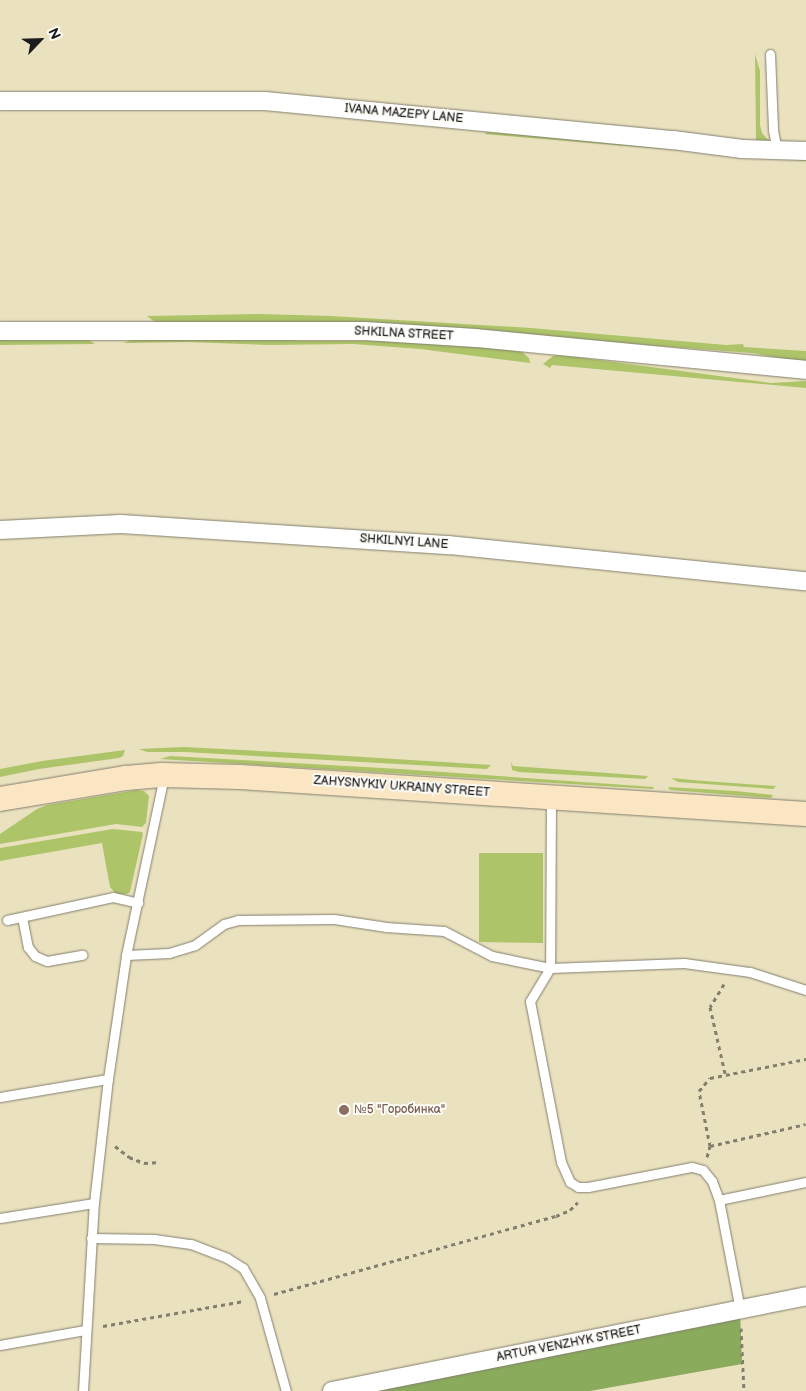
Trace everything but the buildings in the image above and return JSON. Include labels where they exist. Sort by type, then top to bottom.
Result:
[{"type":"street","name":"IVANA MAZEPY LANE","points":[[0,100],[283,103],[777,152],[806,151]]},
{"type":"street","name":"SHKILNA STREET","points":[[0,331],[365,331],[476,338],[806,370]]},
{"type":"street","name":"SHKILNYI LANE","points":[[0,530],[121,524],[409,542],[806,581]]},
{"type":"street","name":"ZAHYSNYKIV UKRAINY STREET","points":[[0,799],[89,783],[164,775],[240,776],[806,814]]},
{"type":"street","name":"ARTUR VENZHYK STREET","points":[[332,1391],[806,1296]]},
{"type":"lane","points":[[770,54],[773,130],[777,152]]},
{"type":"lane","points":[[82,1391],[91,1238],[108,1079],[126,955],[164,775]]},
{"type":"lane","points":[[551,796],[550,968],[530,1001],[564,1174],[570,1182],[578,1186],[588,1187],[692,1167],[703,1170],[712,1181],[718,1200],[740,1310]]},
{"type":"lane","points":[[7,920],[113,897],[138,903]]},
{"type":"lane","points":[[22,917],[28,947],[35,956],[47,961],[82,955]]},
{"type":"lane","points":[[126,955],[169,953],[195,945],[224,924],[238,920],[334,919],[386,927],[444,931],[492,956],[550,968],[684,964],[738,971],[806,990]]},
{"type":"lane","points":[[0,1097],[108,1079]]},
{"type":"lane","points":[[718,1200],[806,1182]]},
{"type":"lane","points":[[0,1218],[94,1203]]},
{"type":"lane","points":[[91,1238],[154,1239],[191,1244],[227,1258],[243,1268],[260,1298],[286,1391]]},
{"type":"lane","points":[[0,1344],[85,1330]]},
{"type":"path","points":[[725,1073],[710,1007],[723,984],[738,971]]},
{"type":"path","points":[[703,1170],[710,1146],[699,1092],[710,1078],[725,1073],[806,1059]]},
{"type":"path","points":[[710,1146],[806,1124]]},
{"type":"path","points":[[101,1135],[129,1158],[144,1163],[160,1162]]},
{"type":"path","points":[[85,1330],[260,1298],[556,1216],[570,1210],[588,1187]]},
{"type":"path","points":[[740,1310],[744,1391]]},
{"type":"green space","points":[[755,54],[760,71],[760,125],[762,133],[769,141],[757,144],[753,140],[756,140]]},
{"type":"green space","points":[[488,132],[806,159],[806,161],[484,134]]},
{"type":"green space","points":[[260,314],[331,316],[531,328],[726,345],[743,344],[744,347],[806,351],[806,363],[752,353],[355,323],[155,322],[147,316]]},
{"type":"green space","points":[[203,335],[299,341],[410,341],[492,346],[522,352],[529,358],[530,363],[420,349],[353,344],[123,343],[138,338]]},
{"type":"green space","points":[[0,337],[87,339],[95,344],[0,345]]},
{"type":"green space","points":[[561,355],[771,383],[806,381],[806,388],[552,365],[550,368],[543,364],[553,356]]},
{"type":"green space","points":[[184,747],[491,765],[487,769],[185,752],[147,752],[139,749]]},
{"type":"green space","points":[[125,750],[123,756],[119,758],[39,769],[0,777],[0,769],[42,761]]},
{"type":"green space","points":[[170,756],[400,769],[654,787],[653,789],[160,759]]},
{"type":"green space","points":[[511,762],[513,766],[648,776],[645,779],[519,772],[512,770]]},
{"type":"green space","points":[[671,778],[776,786],[773,789],[678,782]]},
{"type":"green space","points":[[668,787],[773,795],[771,798],[670,790]]},
{"type":"green space","points":[[137,790],[144,791],[149,796],[146,823],[142,827],[116,824],[0,844],[0,834],[37,809],[47,805]]},
{"type":"green space","points":[[113,829],[142,832],[143,834],[130,892],[127,894],[116,894],[110,887],[102,843],[0,861],[0,848]]},
{"type":"green space","points":[[479,853],[543,853],[543,943],[479,942]]},
{"type":"green space","points":[[740,1310],[742,1364],[590,1391],[332,1391]]},
{"type":"place","name":"№5 \"Горобинка\"","points":[[344,1110]]}]
